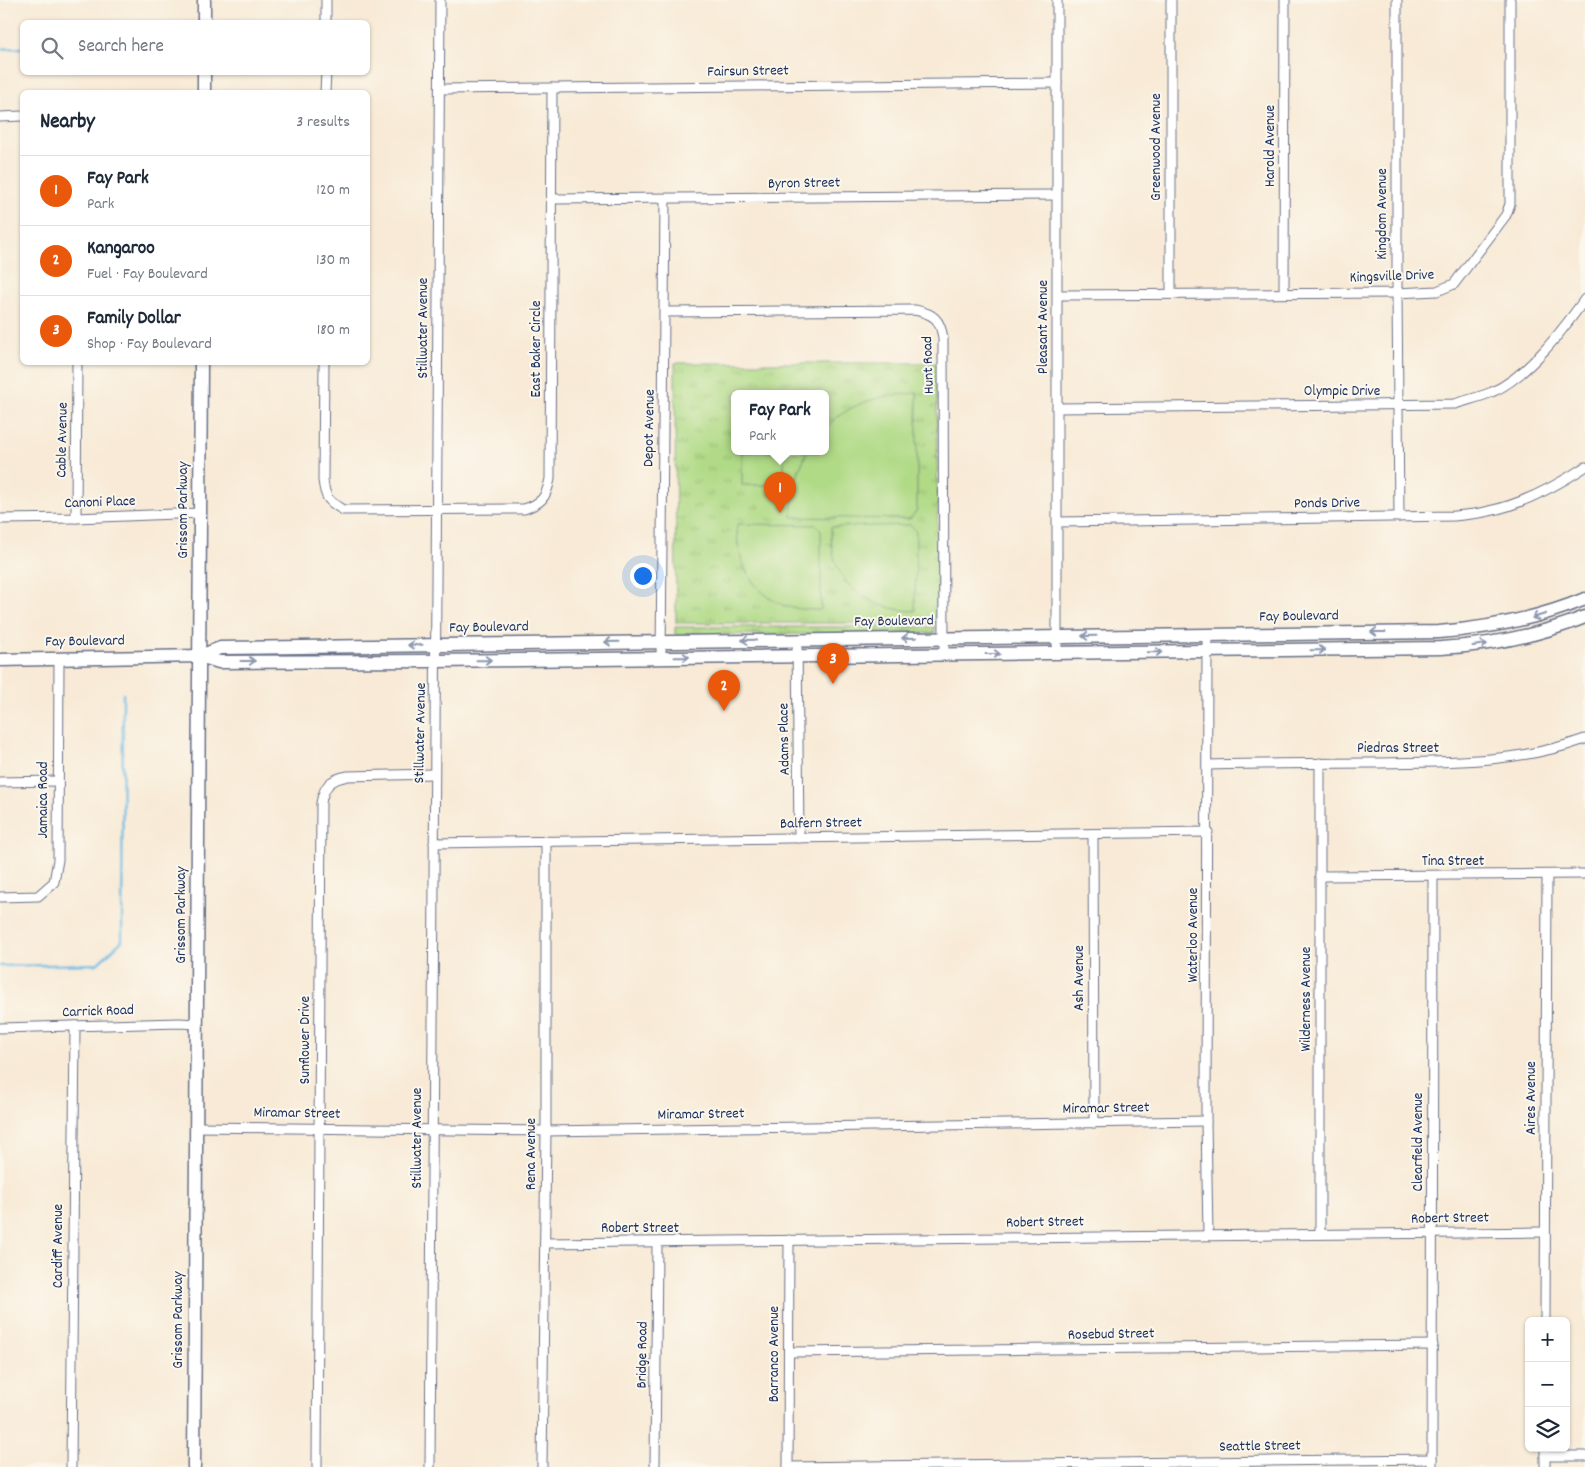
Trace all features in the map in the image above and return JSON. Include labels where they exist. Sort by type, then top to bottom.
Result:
[{"type":"main road","points":[[204,0],[204,20]]},
{"type":"main road","points":[[204,75],[204,90]]},
{"type":"main road","name":"Grissom Parkway","points":[[194,1467],[201,365]]},
{"type":"main road","name":"Fay Boulevard","points":[[200,656],[220,648],[1439,632],[1500,626],[1551,613],[1585,599]]},
{"type":"main road","name":"Fay Boulevard","points":[[0,660],[200,656],[219,662],[1057,654],[1403,648],[1472,646],[1517,639],[1559,627],[1585,616]]},
{"type":"street","points":[[326,0],[326,20]]},
{"type":"street","name":"Stillwater Avenue","points":[[430,1467],[440,0]]},
{"type":"street","name":"Pleasant Avenue","points":[[1057,654],[1058,295],[1056,195],[1058,0]]},
{"type":"street","name":"Greenwood Avenue","points":[[1171,294],[1172,0]]},
{"type":"street","name":"Harold Avenue","points":[[1284,293],[1285,0]]},
{"type":"street","name":"Kingdom Avenue","points":[[1397,0],[1399,517]]},
{"type":"street","name":"Kingsville Drive","points":[[1058,295],[1397,293],[1437,291],[1454,284],[1506,215],[1510,204],[1510,0]]},
{"type":"street","points":[[325,90],[326,75]]},
{"type":"street","name":"Fairsun Street","points":[[440,88],[1057,83]]},
{"type":"street","name":"East Baker Circle","points":[[437,510],[524,509],[537,504],[546,494],[550,479],[552,88]]},
{"type":"street","points":[[0,118],[20,116]]},
{"type":"street","name":"Byron Street","points":[[552,199],[1056,195]]},
{"type":"street","name":"Depot Avenue","points":[[661,658],[665,199]]},
{"type":"street","name":"Olympic Drive","points":[[1057,408],[1455,404],[1492,392],[1521,375],[1568,322],[1585,299]]},
{"type":"street","name":"Hunt Road","points":[[665,312],[915,310],[935,317],[941,326],[943,338],[944,654]]},
{"type":"street","name":"Cable Avenue","points":[[76,518],[78,365]]},
{"type":"street","points":[[324,365],[323,480],[324,493],[329,502],[343,510],[437,510]]},
{"type":"street","name":"Ponds Drive","points":[[1058,522],[1454,516],[1490,511],[1531,498],[1562,482],[1585,467]]},
{"type":"street","name":"Canoni Place","points":[[0,519],[200,513]]},
{"type":"street","points":[[1402,632],[1403,648]]},
{"type":"street","name":"Waterloo Avenue","points":[[1207,635],[1206,1121],[1208,1235]]},
{"type":"street","name":"Adams Place","points":[[798,640],[799,838]]},
{"type":"street","name":"Jamaica Road","points":[[0,897],[38,896],[54,882],[58,860],[59,659]]},
{"type":"street","name":"Piedras Street","points":[[1208,765],[1463,762],[1506,758],[1585,739]]},
{"type":"street","name":"Wilderness Avenue","points":[[1320,763],[1320,1234]]},
{"type":"street","name":"Sunflower Drive","points":[[317,1467],[321,813],[323,792],[330,782],[348,776],[434,774]]},
{"type":"street","points":[[0,782],[58,781]]},
{"type":"street","name":"Balfern Street","points":[[434,843],[1208,832]]},
{"type":"street","name":"Ash Avenue","points":[[1093,834],[1094,1122]]},
{"type":"street","name":"Rena Avenue","points":[[542,1467],[546,1131],[546,841]]},
{"type":"street","name":"Tina Street","points":[[1320,876],[1585,874]]},
{"type":"street","name":"Aires Avenue","points":[[1545,1317],[1547,875]]},
{"type":"street","name":"Clearfield Avenue","points":[[1432,1463],[1433,876]]},
{"type":"street","name":"Carrick Road","points":[[0,1028],[197,1024]]},
{"type":"street","name":"Cardiff Avenue","points":[[71,1467],[75,1026]]},
{"type":"street","name":"Miramar Street","points":[[197,1127],[546,1131],[1206,1121]]},
{"type":"street","name":"Robert Street","points":[[544,1243],[1546,1232]]},
{"type":"street","name":"Barranco Avenue","points":[[788,1467],[789,1240]]},
{"type":"street","name":"Bridge Road","points":[[655,1467],[657,1243]]},
{"type":"street","name":"Rosebud Street","points":[[789,1352],[1433,1345]]},
{"type":"street","points":[[1545,1467],[1545,1452],[1585,1456]]},
{"type":"street","name":"Seattle Street","points":[[788,1467],[1432,1463]]},
{"type":"green space","points":[[675,363],[937,363],[938,623],[676,623]]},
{"type":"green space","points":[[917,393],[917,510],[910,519],[792,517],[795,483],[806,455],[829,455],[829,424],[857,405],[891,396]]},
{"type":"green space","points":[[742,455],[784,455],[784,485],[742,485]]},
{"type":"green space","points":[[737,524],[816,525],[821,531],[821,610],[800,609],[784,605],[768,597],[759,589],[746,570],[742,560],[737,536]]},
{"type":"green space","points":[[911,525],[916,532],[915,611],[880,605],[865,598],[853,589],[843,577],[836,563],[832,546],[831,527]]},
{"type":"green space","points":[[675,627],[935,627],[935,633],[675,635]]},
{"type":"waterway","points":[[0,49],[20,48]]},
{"type":"waterway","points":[[0,966],[97,964],[122,941],[123,694]]},
{"type":"place","name":"Fay Park","points":[[780,513]]},
{"type":"place","name":"Family Dollar","points":[[833,684]]},
{"type":"place","name":"Kangaroo","points":[[724,711]]}]
